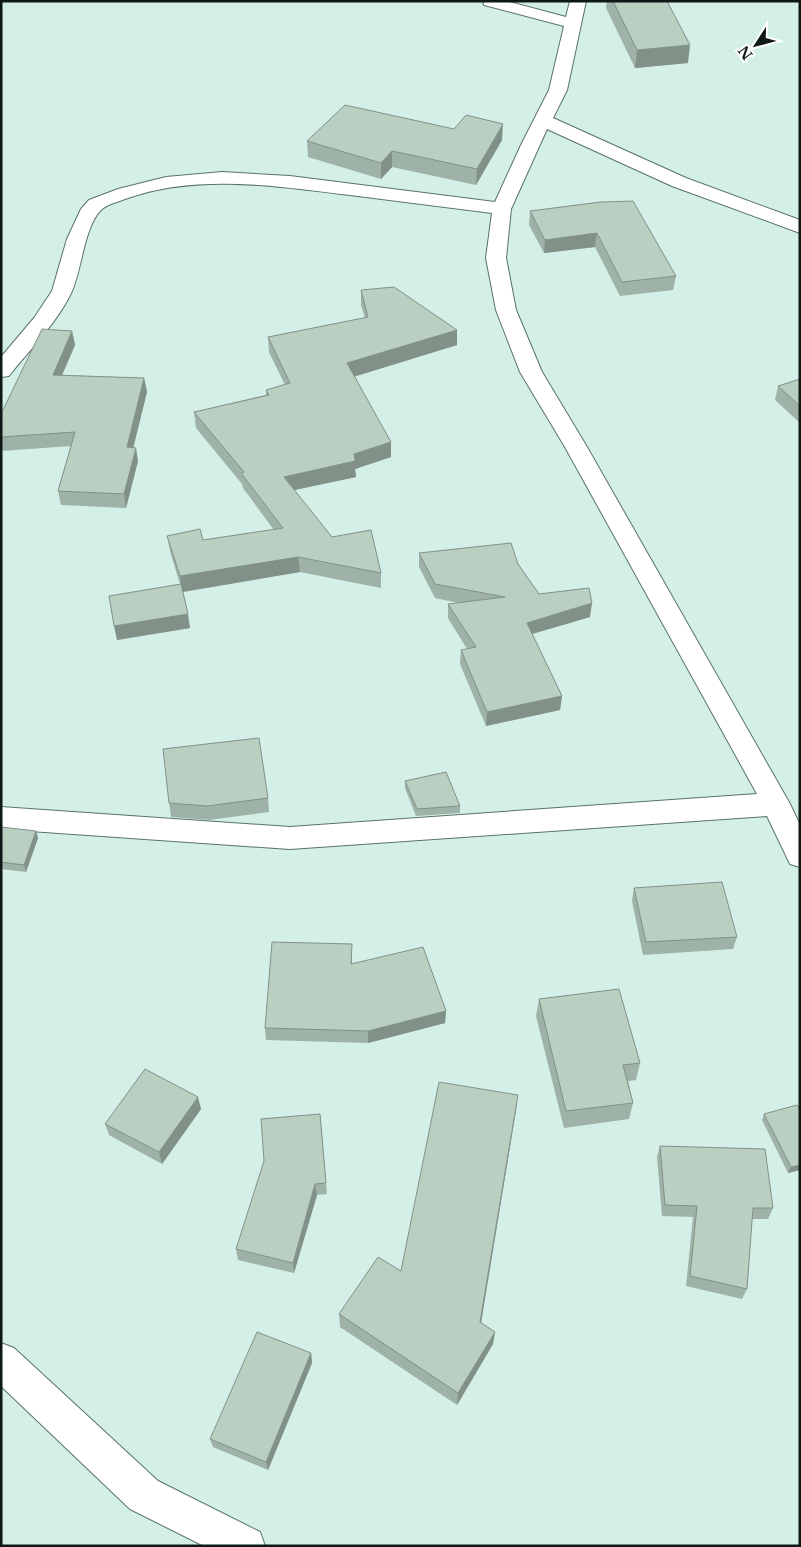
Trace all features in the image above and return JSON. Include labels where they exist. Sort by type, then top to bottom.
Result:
[{"type":"street","points":[[578,1],[558,90],[502,209],[496,258],[506,310],[531,372],[576,447],[776,804],[800,856]]},
{"type":"street","points":[[490,2],[574,24]]},
{"type":"street","points":[[543,120],[679,182],[800,227]]},
{"type":"street","points":[[1,370],[42,322],[62,292],[77,239],[88,214],[96,204],[125,193],[166,183],[222,178],[290,182],[502,209]]},
{"type":"street","points":[[1,818],[290,838],[776,804]]},
{"type":"street","points":[[1,1361],[144,1495],[246,1546]]},
{"type":"building","points":[[613,1],[667,1],[690,45],[637,50]]},
{"type":"building","points":[[345,105],[454,129],[466,115],[503,124],[477,169],[392,151],[381,163],[307,141]]},
{"type":"building","points":[[633,201],[676,276],[622,282],[597,233],[545,240],[530,211],[601,202]]},
{"type":"building","points":[[394,287],[457,330],[347,363],[391,442],[354,454],[355,461],[284,477],[332,537],[371,530],[381,573],[298,557],[180,576],[167,536],[200,529],[203,540],[283,528],[241,473],[244,472],[194,412],[269,395],[266,390],[290,383],[268,337],[368,317],[361,290]]},
{"type":"building","points":[[42,329],[72,331],[53,375],[144,378],[127,447],[136,448],[124,494],[58,491],[75,432],[1,437],[1,414]]},
{"type":"building","points":[[800,379],[800,406],[778,386]]},
{"type":"building","points":[[511,543],[518,564],[539,594],[589,588],[592,603],[527,623],[562,696],[487,712],[461,650],[476,647],[448,604],[505,597],[435,584],[419,553]]},
{"type":"building","points":[[181,584],[188,614],[114,626],[109,596]]},
{"type":"building","points":[[259,738],[268,798],[207,806],[169,803],[163,749]]},
{"type":"building","points":[[446,772],[460,806],[417,809],[405,781]]},
{"type":"building","points":[[1,827],[36,831],[24,865],[1,862]]},
{"type":"building","points":[[722,882],[737,937],[646,942],[634,888]]},
{"type":"building","points":[[272,942],[352,944],[351,964],[423,947],[446,1011],[368,1031],[265,1028]]},
{"type":"building","points":[[619,989],[640,1063],[623,1065],[633,1103],[566,1111],[539,999]]},
{"type":"building","points":[[145,1069],[198,1097],[159,1152],[105,1124]]},
{"type":"building","points":[[439,1082],[518,1095],[480,1322],[495,1332],[458,1393],[339,1314],[378,1257],[401,1271]]},
{"type":"building","points":[[797,1105],[800,1110],[800,1165],[791,1167],[764,1114]]},
{"type":"building","points":[[320,1114],[326,1183],[315,1184],[293,1263],[236,1249],[264,1161],[261,1119]]},
{"type":"building","points":[[660,1146],[765,1149],[773,1208],[753,1208],[747,1289],[690,1276],[697,1206],[665,1205]]},
{"type":"building","points":[[257,1332],[311,1353],[266,1462],[210,1439]]}]
